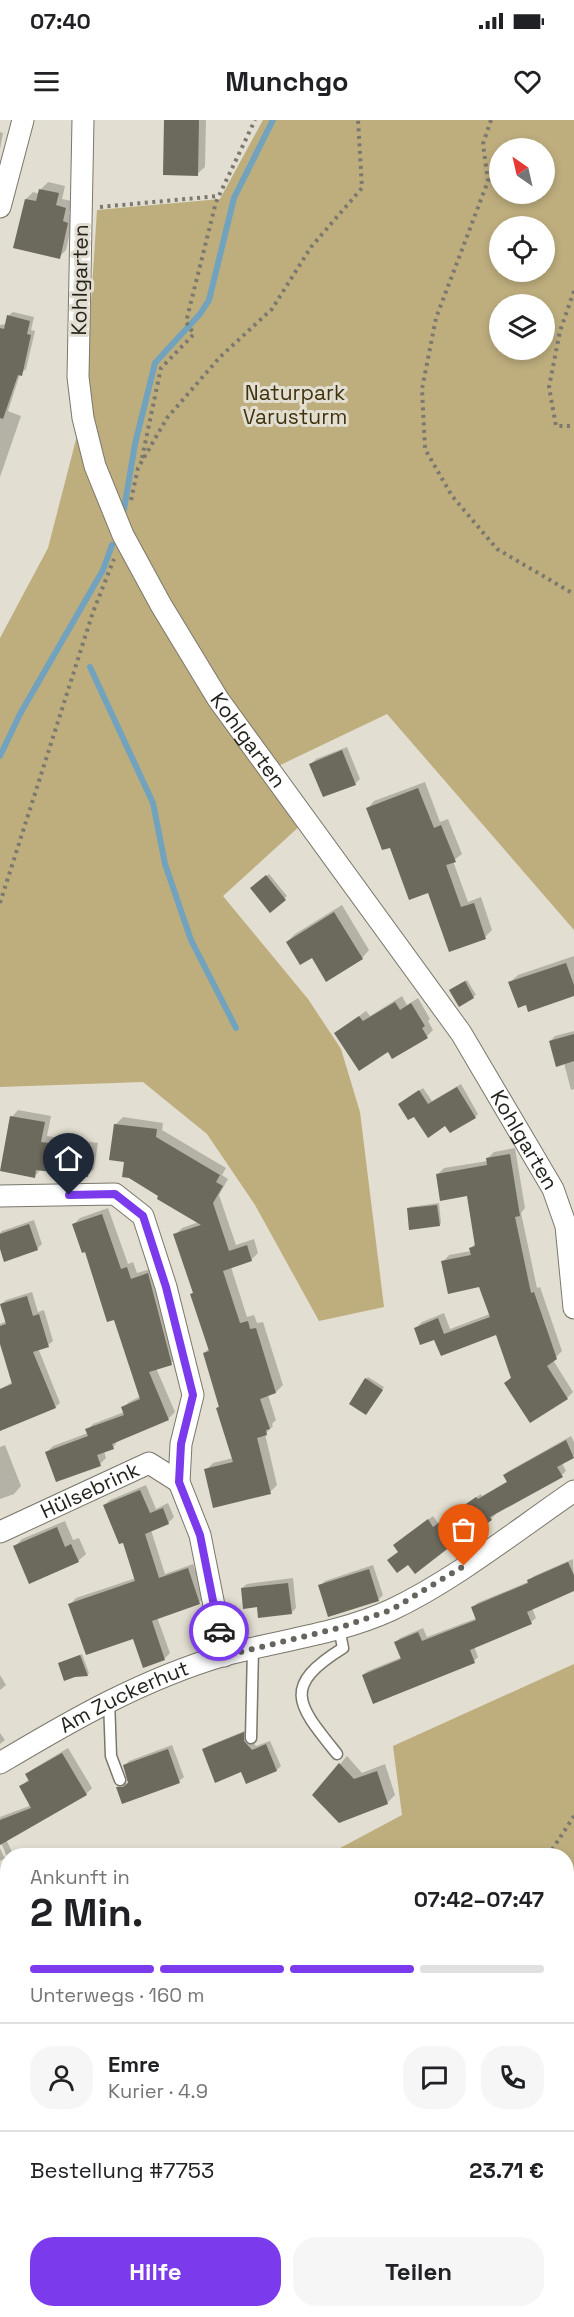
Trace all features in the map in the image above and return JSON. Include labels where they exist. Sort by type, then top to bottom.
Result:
[{"type":"street","points":[[0,207],[23,120]]},
{"type":"street","name":"Kohlgarten","points":[[83,120],[78,377],[81,408],[94,466],[123,535],[161,605],[218,699],[461,1033],[553,1189],[566,1226],[574,1308]]},
{"type":"street","points":[[0,1196],[115,1194],[143,1216],[166,1287],[193,1395],[181,1444],[179,1482],[200,1535],[224,1656]]},
{"type":"street","name":"Hülsebrink","points":[[0,1532],[149,1463],[179,1482]]},
{"type":"street","name":"Am Zuckerhut","points":[[0,1763],[109,1700],[168,1674],[253,1648],[339,1628],[391,1610],[446,1579],[574,1491]]},
{"type":"lane","points":[[337,1754],[306,1713],[301,1694],[303,1684],[312,1671],[343,1648],[339,1628]]},
{"type":"lane","points":[[250,1738],[253,1648]]},
{"type":"lane","points":[[109,1700],[111,1756],[120,1780]]},
{"type":"path","points":[[142,461],[161,368],[194,334],[186,322],[218,196],[255,120]]},
{"type":"path","points":[[130,501],[138,468],[167,418],[220,357],[272,309],[311,247],[362,188],[358,120]]},
{"type":"path","points":[[491,120],[483,144],[488,181],[436,318],[422,389],[425,449],[452,496],[497,549],[574,594]]},
{"type":"path","points":[[81,208],[218,196]]},
{"type":"path","points":[[574,291],[560,331],[549,387],[556,426],[574,426]]},
{"type":"path","points":[[0,903],[93,612],[123,535]]},
{"type":"path","points":[[553,1848],[574,1816]]},
{"type":"green space","name":"Naturpark Varusturm","points":[[263,120],[574,120],[574,930],[387,714],[272,769],[302,824],[223,896],[308,999],[341,1049],[360,1112],[384,1307],[319,1321],[255,1205],[207,1134],[143,1082],[0,1087],[0,638],[48,548],[80,424],[87,365],[97,210],[220,199]]},
{"type":"green space","points":[[574,1664],[574,1848],[340,1848],[402,1815],[393,1746]]},
{"type":"building","points":[[164,120],[199,120],[198,176],[163,175]]},
{"type":"building","points":[[39,189],[59,193],[56,205],[66,208],[63,221],[68,223],[60,259],[13,248],[25,199],[36,201]]},
{"type":"building","points":[[7,315],[30,321],[27,334],[31,335],[22,376],[18,375],[3,419],[0,418],[0,328],[4,329]]},
{"type":"building","points":[[342,750],[356,785],[323,797],[309,764]]},
{"type":"building","points":[[418,788],[434,828],[441,825],[456,862],[446,865],[461,907],[474,903],[486,939],[449,952],[428,893],[409,900],[390,848],[382,850],[366,808]]},
{"type":"building","points":[[266,875],[286,900],[270,913],[250,888]]},
{"type":"building","points":[[334,912],[363,959],[326,982],[312,958],[300,965],[286,942]]},
{"type":"building","points":[[566,963],[574,985],[574,996],[528,1012],[526,1005],[518,1008],[508,982]]},
{"type":"building","points":[[465,981],[474,998],[459,1007],[449,990]]},
{"type":"building","points":[[395,1002],[400,1010],[411,1003],[425,1026],[422,1028],[428,1038],[392,1059],[388,1052],[359,1071],[334,1033],[359,1016],[363,1021]]},
{"type":"building","points":[[574,1034],[574,1061],[556,1067],[549,1041]]},
{"type":"building","points":[[457,1087],[476,1118],[450,1133],[445,1126],[428,1138],[414,1117],[408,1120],[398,1104],[419,1090],[428,1104]]},
{"type":"building","points":[[10,1116],[45,1122],[41,1142],[92,1149],[88,1177],[36,1170],[35,1178],[0,1171]]},
{"type":"building","points":[[114,1124],[157,1129],[156,1137],[220,1175],[216,1182],[223,1186],[213,1203],[229,1251],[247,1245],[252,1261],[223,1271],[240,1323],[248,1321],[250,1329],[256,1328],[276,1393],[260,1399],[270,1429],[266,1430],[267,1435],[257,1438],[271,1494],[213,1508],[204,1469],[233,1462],[216,1408],[219,1407],[203,1353],[209,1351],[173,1234],[201,1225],[157,1199],[158,1196],[129,1178],[122,1177],[124,1162],[109,1160]]},
{"type":"building","points":[[510,1154],[520,1216],[515,1217],[531,1293],[534,1292],[557,1359],[547,1366],[568,1399],[530,1423],[504,1383],[511,1378],[496,1335],[441,1356],[434,1340],[420,1345],[414,1328],[438,1318],[444,1334],[490,1317],[479,1287],[448,1294],[441,1261],[471,1255],[469,1248],[475,1246],[467,1196],[440,1201],[436,1174],[487,1165],[486,1158]]},
{"type":"building","points":[[437,1205],[440,1226],[409,1230],[407,1208]]},
{"type":"building","points":[[102,1214],[121,1269],[127,1267],[131,1279],[148,1273],[172,1365],[149,1372],[169,1420],[112,1444],[114,1449],[97,1455],[101,1466],[56,1482],[45,1452],[88,1436],[85,1429],[124,1415],[121,1407],[140,1399],[114,1320],[107,1322],[85,1252],[82,1253],[72,1224]]},
{"type":"building","points":[[29,1224],[38,1250],[4,1262],[0,1249],[0,1234]]},
{"type":"building","points":[[27,1296],[33,1316],[39,1314],[49,1347],[33,1352],[56,1408],[0,1431],[0,1389],[12,1384],[0,1344],[0,1326],[6,1324],[0,1304]]},
{"type":"building","points":[[365,1378],[383,1390],[366,1415],[349,1404]]},
{"type":"building","points":[[566,1440],[574,1458],[557,1467],[563,1477],[490,1517],[492,1520],[462,1541],[460,1539],[415,1574],[408,1565],[397,1573],[387,1560],[398,1552],[393,1545],[428,1519],[433,1527],[476,1497],[478,1499],[507,1482],[503,1475]]},
{"type":"building","points":[[140,1490],[150,1513],[163,1508],[169,1524],[145,1534],[159,1578],[188,1568],[200,1604],[152,1621],[165,1660],[143,1668],[133,1639],[86,1655],[68,1604],[135,1581],[123,1543],[119,1544],[103,1505]]},
{"type":"building","points":[[57,1527],[65,1547],[71,1544],[79,1562],[29,1584],[13,1546]]},
{"type":"building","points":[[568,1562],[574,1575],[574,1591],[527,1612],[532,1624],[470,1650],[475,1663],[373,1704],[362,1675],[401,1659],[394,1642],[418,1632],[422,1641],[476,1620],[471,1607],[528,1583],[527,1580]]},
{"type":"building","points":[[369,1569],[379,1601],[328,1617],[318,1585]]},
{"type":"building","points":[[288,1583],[292,1614],[258,1618],[257,1607],[243,1609],[241,1588]]},
{"type":"building","points":[[80,1655],[88,1676],[64,1681],[58,1663]]},
{"type":"building","points":[[244,1732],[244,1741],[252,1750],[266,1744],[277,1771],[246,1784],[241,1772],[215,1783],[202,1749]]},
{"type":"building","points":[[168,1749],[180,1783],[122,1804],[116,1787],[123,1787],[128,1783],[123,1765]]},
{"type":"building","points":[[62,1753],[87,1795],[0,1845],[0,1820],[31,1808],[19,1786],[29,1781],[25,1774]]},
{"type":"building","points":[[339,1763],[354,1779],[377,1771],[388,1804],[339,1823],[312,1795]]},
{"type":"waterway","points":[[124,509],[135,444],[155,363],[200,314],[209,300],[234,198],[273,120]]},
{"type":"waterway","points":[[0,756],[20,714],[103,570],[112,545]]},
{"type":"waterway","points":[[90,667],[153,803],[165,864],[191,940],[236,1028]]},
{"type":"way so far","points":[[219,1631],[224,1656],[339,1628],[391,1610],[446,1579],[464,1566]]},
{"type":"route","points":[[69,1195],[115,1194],[143,1216],[166,1287],[193,1395],[181,1444],[179,1482],[200,1535],[219,1631]]}]
